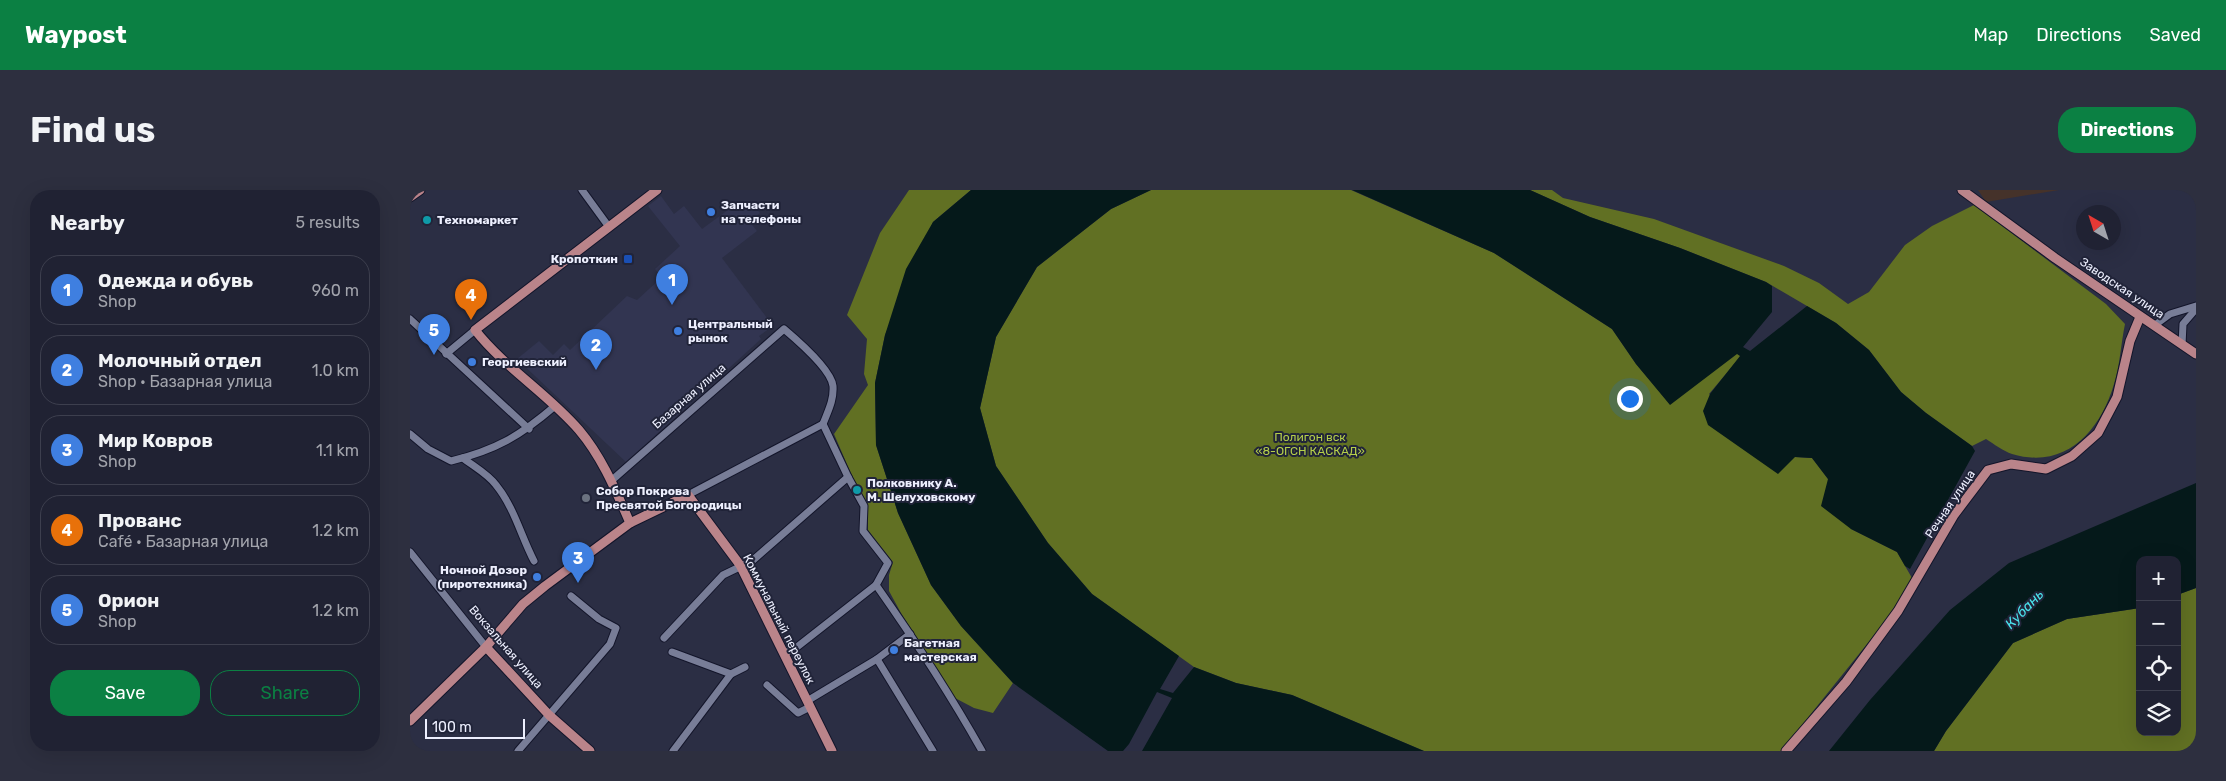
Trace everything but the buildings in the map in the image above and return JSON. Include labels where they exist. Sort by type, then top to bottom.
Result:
[{"type":"main road","points":[[410,197],[420,190]]},
{"type":"main road","points":[[630,523],[594,449],[555,406],[498,357],[475,330],[657,190]]},
{"type":"main road","name":"Заводская улица","points":[[1962,190],[2055,258],[2196,354]]},
{"type":"main road","name":"Речная улица","points":[[1786,751],[1846,682],[1898,611],[1954,515],[1988,470],[2011,464],[2046,469],[2072,456],[2098,433],[2117,397],[2130,341],[2140,317]]},
{"type":"main road","points":[[410,721],[486,647],[530,598],[630,523],[688,495]]},
{"type":"main road","name":"Коммунальный переулок","points":[[688,495],[740,565],[832,751]]},
{"type":"main road","name":"Вокзальная улица","points":[[486,647],[549,715],[590,751]]},
{"type":"street","points":[[582,190],[609,227]]},
{"type":"street","points":[[2155,325],[2170,314],[2196,308]]},
{"type":"street","points":[[2182,345],[2183,324],[2196,308]]},
{"type":"street","points":[[410,320],[529,429]]},
{"type":"street","points":[[446,354],[475,330]]},
{"type":"street","name":"Базарная улица","points":[[611,481],[784,330],[810,351],[832,383],[832,400],[824,424]]},
{"type":"street","points":[[410,434],[428,449],[451,461],[505,443],[529,429],[555,406]]},
{"type":"street","points":[[688,495],[824,424],[848,477],[864,506],[863,531],[888,563],[876,585],[797,647],[785,653]]},
{"type":"street","points":[[463,458],[495,484],[512,511],[521,536],[534,561]]},
{"type":"street","points":[[664,638],[723,575],[752,560],[848,477]]},
{"type":"street","name":"Вокзальная улица","points":[[410,552],[486,647]]},
{"type":"street","points":[[876,585],[964,718],[982,751]]},
{"type":"street","points":[[518,751],[610,644],[616,628],[599,619],[571,596]]},
{"type":"street","points":[[767,685],[798,713],[910,634]]},
{"type":"street","points":[[672,652],[731,674]]},
{"type":"street","points":[[877,659],[933,751]]},
{"type":"street","points":[[673,751],[731,674],[745,667]]},
{"type":"shaded area","points":[[1978,190],[2059,190],[1986,202]]},
{"type":"shaded area","name":"Центральный рынок","points":[[661,196],[674,214],[684,206],[702,229],[736,204],[741,210],[751,203],[760,213],[749,221],[757,231],[722,258],[773,326],[759,336],[761,339],[626,462],[517,359],[539,341],[553,355],[564,344],[570,350],[627,296],[637,300],[660,279],[655,269],[680,246],[648,206]]},
{"type":"green space","points":[[909,190],[971,190],[933,222],[885,335],[875,383],[876,445],[898,513],[931,585],[961,626],[1013,683],[993,713],[974,708],[955,698],[901,613],[889,591],[889,575],[893,562],[868,530],[867,502],[858,490],[834,434],[868,385],[864,374],[867,339],[847,315],[880,233]]},
{"type":"green space","name":"Полигон вск «8-ОГСН КАСКАД»","points":[[1151,190],[1351,190],[1494,253],[1612,329],[1636,364],[1670,404],[1737,353],[1741,356],[1709,394],[1795,457],[1812,458],[1828,479],[1851,529],[1897,552],[1912,578],[1896,608],[1781,751],[1424,751],[1292,695],[1236,683],[1194,667],[1092,594],[1048,543],[996,466],[980,408],[996,337],[1037,267],[1111,209]]},
{"type":"green space","points":[[1530,190],[1552,190],[1563,198],[1654,219],[1784,266],[1819,283],[1848,304],[1869,292],[1905,245],[1932,226],[1974,205],[2106,304],[2125,324],[2114,384],[2100,417],[2090,431],[2078,443],[2064,452],[2048,457],[2031,458],[2009,453],[1986,439],[1972,446],[1926,413],[1901,392],[1869,350],[1836,323],[1766,282],[1680,248],[1590,217]]},
{"type":"green space","points":[[2196,588],[2196,751],[1934,751],[1946,731],[2013,643],[2067,619],[2136,609],[2136,736],[2181,736],[2181,594]]},
{"type":"water","points":[[971,190],[1151,190],[1111,209],[1037,267],[996,337],[980,408],[996,466],[1048,543],[1092,594],[1179,656],[1160,689],[1173,693],[1194,667],[1236,683],[1292,695],[1424,751],[1142,751],[1172,698],[1157,692],[1129,744],[1123,751],[1108,751],[1013,683],[961,626],[931,585],[898,513],[876,445],[875,383],[885,335],[906,269],[933,222]]},
{"type":"water","points":[[1352,190],[1530,190],[1590,217],[1680,248],[1766,282],[1772,286],[1772,312],[1743,347],[1750,351],[1807,306],[1836,323],[1869,350],[1901,392],[1926,413],[1972,446],[1975,451],[1910,569],[1905,566],[1897,552],[1851,529],[1821,506],[1828,479],[1812,458],[1795,457],[1778,474],[1708,425],[1703,411],[1710,394],[1740,356],[1737,354],[1670,405],[1636,364],[1612,329],[1494,253]]},
{"type":"water","name":"Кубань","points":[[2196,483],[2196,588],[2181,594],[2181,556],[2136,556],[2136,609],[2067,619],[2013,643],[1946,731],[1934,751],[1829,751],[1870,700],[1950,610],[2009,563]]},
{"type":"place","name":"Запчасти на телефоны","points":[[711,212]]},
{"type":"place","name":"Техномаркет","points":[[427,220]]},
{"type":"place","name":"Кропоткин","points":[[628,259]]},
{"type":"place","name":"Одежда и обувь","points":[[672,305]]},
{"type":"place","name":"Прованс","points":[[471,320]]},
{"type":"place","name":"Центральный рынок","points":[[678,331]]},
{"type":"place","name":"Орион","points":[[434,355]]},
{"type":"place","name":"Георгиевский","points":[[472,362]]},
{"type":"place","name":"Молочный отдел","points":[[596,370]]},
{"type":"place","name":"Полковнику А. М. Шелуховскому","points":[[857,490]]},
{"type":"place","name":"Собор Покрова Пресвятой Богородицы","points":[[586,498]]},
{"type":"place","name":"Ночной Дозор (пиротехника)","points":[[537,577]]},
{"type":"place","name":"Мир Ковров","points":[[578,583]]},
{"type":"place","name":"Багетная мастерская","points":[[894,650]]}]
